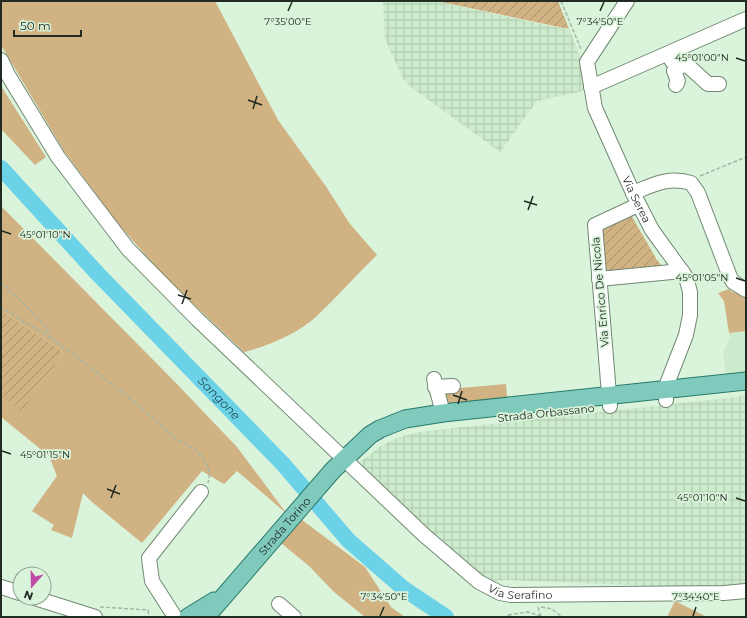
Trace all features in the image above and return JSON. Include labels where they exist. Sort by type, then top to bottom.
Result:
[{"type":"main road","name":"Strada Orbassano","points":[[666,395],[746,381]]},
{"type":"main road","name":"Strada Orbassano","points":[[343,461],[404,430],[417,426],[609,401],[666,395],[746,391]]},
{"type":"main road","name":"Strada Orbassano","points":[[343,461],[370,435],[392,423],[417,417],[443,413],[609,401]]},
{"type":"main road","name":"Strada Torino","points":[[206,617],[225,592],[343,461]]},
{"type":"main road","name":"Strada Torino","points":[[188,617],[208,606],[225,592]]},
{"type":"street","points":[[586,62],[627,1]]},
{"type":"street","points":[[591,86],[746,20]]},
{"type":"street","points":[[667,54],[677,68]]},
{"type":"street","name":"Via Serafino","points":[[1,60],[8,75],[58,157],[128,249],[197,318],[275,391],[343,461],[478,582],[500,593],[542,601],[746,591]]},
{"type":"street","name":"Via Serea","points":[[586,62],[596,108],[635,199],[652,230],[686,277],[690,292],[690,315],[686,336],[666,395]]},
{"type":"street","points":[[676,85],[678,81],[674,70],[686,64],[708,84],[719,84]]},
{"type":"street","points":[[635,199],[663,181],[673,180],[691,183],[696,189],[730,277],[743,289]]},
{"type":"street","name":"Via Enrico De Nicola","points":[[609,401],[595,225],[635,199]]},
{"type":"street","points":[[599,279],[682,271]]},
{"type":"street","points":[[443,413],[434,383],[453,386]]},
{"type":"street","points":[[175,617],[152,581],[149,558],[201,492]]},
{"type":"street","points":[[1,587],[12,590]]},
{"type":"street","points":[[52,602],[97,612]]},
{"type":"street","points":[[279,604],[294,617]]},
{"type":"path","points":[[561,1],[586,62]]},
{"type":"path","points":[[696,175],[711,172],[746,157]]},
{"type":"path","points":[[1,282],[44,324],[49,338]]},
{"type":"path","points":[[1,307],[49,338],[146,411],[175,438],[191,446],[203,457],[210,475],[209,481],[201,492]]},
{"type":"path","points":[[540,617],[542,601]]},
{"type":"path","points":[[97,612],[148,610],[149,617]]},
{"type":"path","points":[[510,617],[508,615],[528,612],[544,617]]},
{"type":"shaded area","points":[[1,1],[215,1],[278,120],[327,188],[350,224],[377,255],[318,315],[302,328],[283,338],[244,352],[165,277],[119,225],[64,151],[1,45]]},
{"type":"shaded area","points":[[383,1],[433,1],[570,30],[585,71],[588,90],[537,101],[500,152],[411,87],[403,79],[385,39]]},
{"type":"shaded area","points":[[436,1],[558,1],[569,29]]},
{"type":"shaded area","points":[[1,86],[46,157],[35,165],[1,129]]},
{"type":"shaded area","points":[[1,206],[237,447],[287,514],[237,471],[224,484],[202,471],[142,543],[83,493],[72,538],[51,530],[54,525],[32,511],[57,476],[49,456],[1,417],[1,396],[21,411],[64,353],[1,310]]},
{"type":"shaded area","points":[[631,215],[657,260],[663,267],[605,273],[600,229]]},
{"type":"shaded area","points":[[729,289],[732,292],[746,294],[746,331],[729,333],[724,301],[718,293]]},
{"type":"shaded area","points":[[1,310],[64,353],[21,412],[1,396]]},
{"type":"shaded area","points":[[746,331],[746,372],[726,374],[723,352],[730,339],[729,333]]},
{"type":"shaded area","points":[[506,384],[507,398],[444,404],[438,390]]},
{"type":"shaded area","points":[[746,396],[746,587],[726,589],[507,580],[485,581],[358,464],[378,448],[394,439],[419,432]]},
{"type":"shaded area","points":[[302,520],[365,567],[391,607],[405,617],[365,617],[334,592],[309,566],[281,543]]},
{"type":"shaded area","points":[[675,601],[707,617],[667,617]]},
{"type":"waterway","name":"Sangone","points":[[1,168],[97,273],[283,464],[348,540],[404,589],[446,617]]}]
